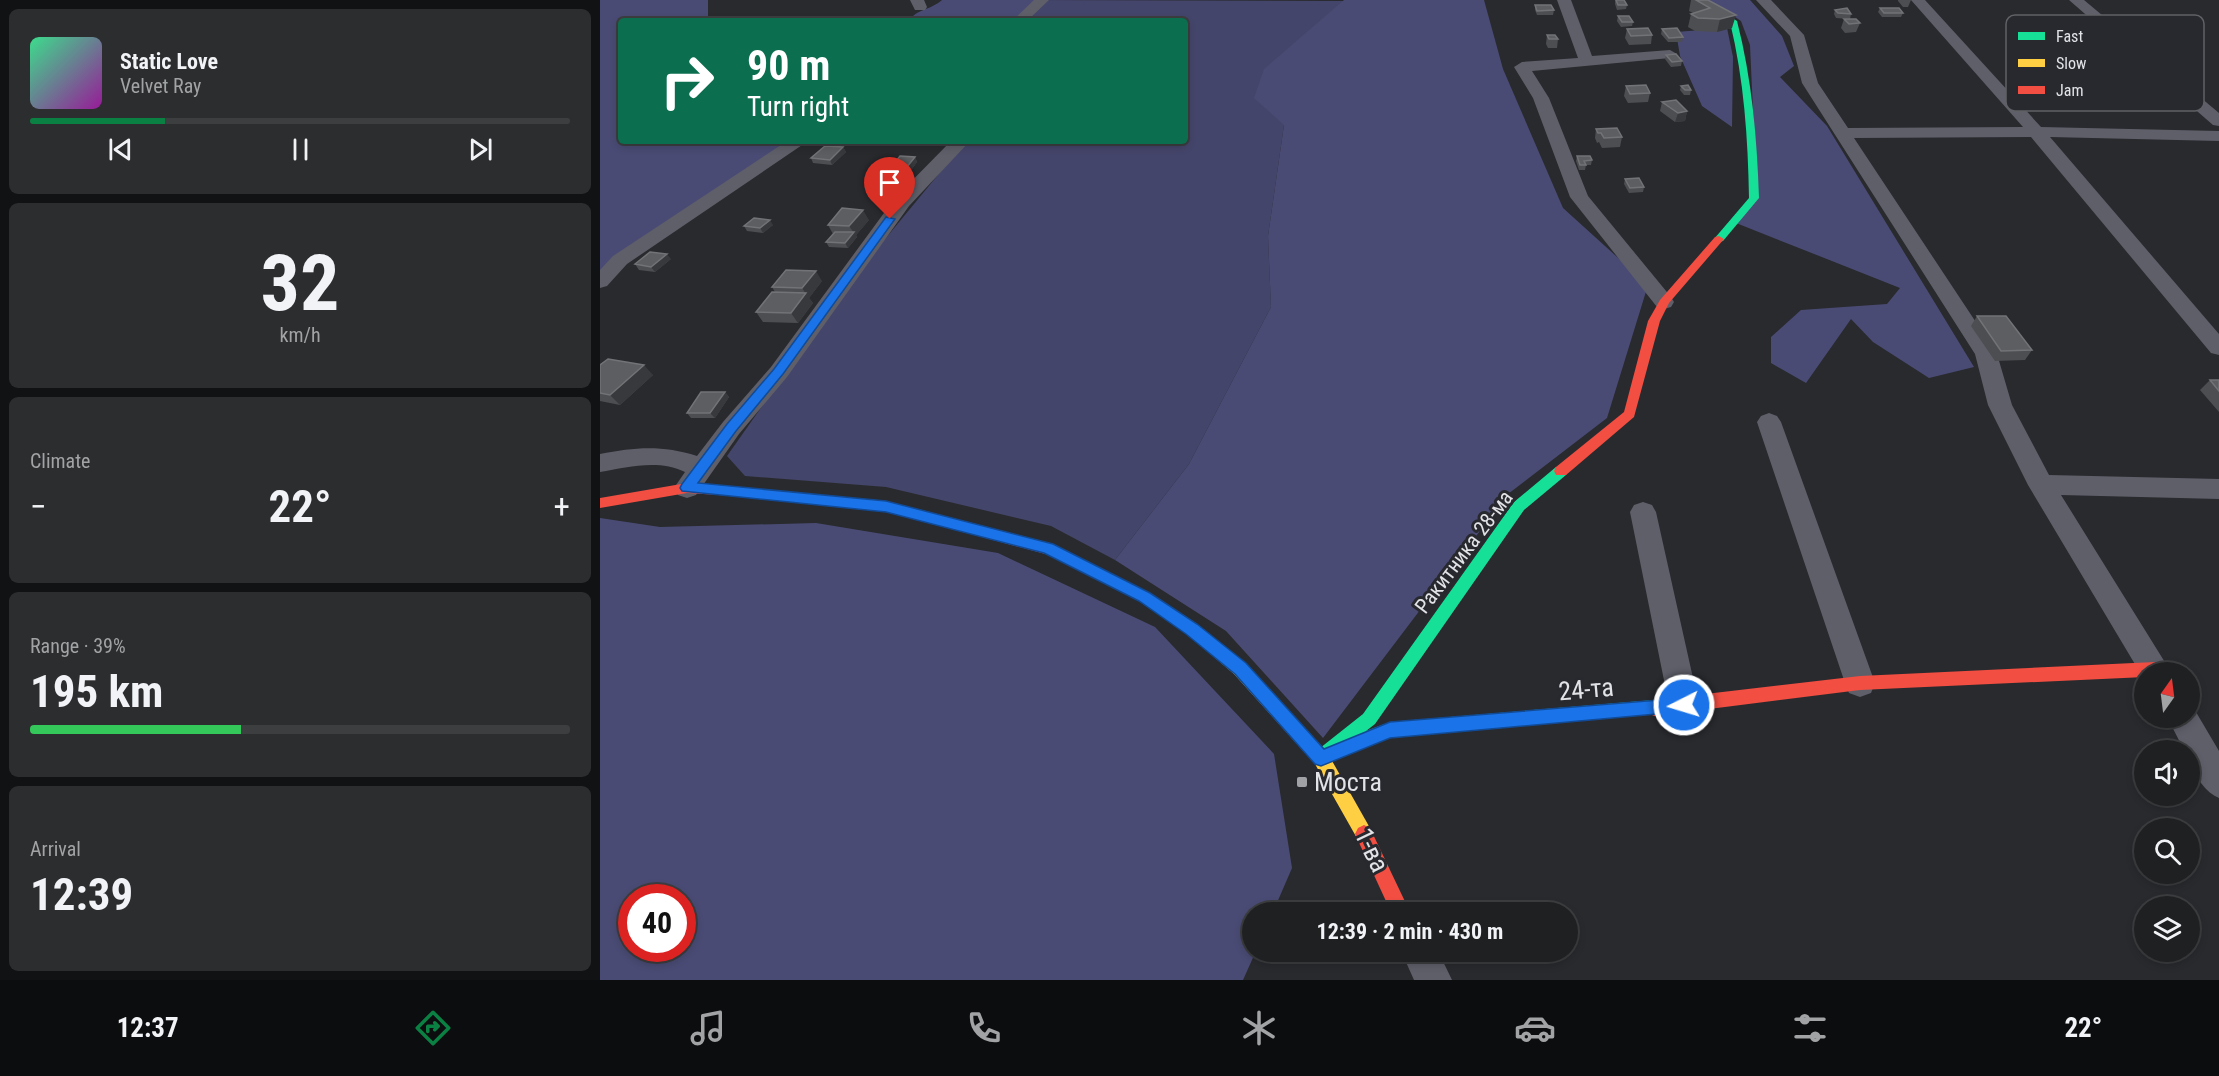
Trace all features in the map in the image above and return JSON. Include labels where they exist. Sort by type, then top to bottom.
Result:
[{"type":"street","points":[[1022,18],[1042,0]]},
{"type":"street","points":[[1564,0],[1586,60]]},
{"type":"street","name":"Ракитника 28-ма","points":[[1321,758],[1370,720],[1520,506],[1630,414],[1654,321],[1664,302],[1754,198],[1753,122],[1741,46],[1733,21],[1700,0]]},
{"type":"street","points":[[1763,0],[1797,35],[1810,83],[1986,354],[2000,405],[2041,485],[2151,662]]},
{"type":"street","points":[[1918,0],[2006,98]]},
{"type":"street","points":[[2076,0],[2094,15]]},
{"type":"street","points":[[1664,302],[1579,196],[1541,98],[1522,67],[1670,54]]},
{"type":"street","points":[[2204,109],[2219,122]]},
{"type":"street","points":[[2017,111],[2219,348]]},
{"type":"street","points":[[1841,133],[2036,132],[2219,135]]},
{"type":"street","points":[[600,282],[620,260],[795,144]]},
{"type":"street","points":[[600,463],[660,454],[677,457],[694,478],[731,428],[779,372],[902,202],[958,144]]},
{"type":"street","points":[[1769,422],[1860,683]]},
{"type":"street","name":"1-ва","points":[[600,503],[694,478],[750,492],[886,506],[1047,548],[1145,597],[1192,629],[1240,669],[1321,758],[1374,852],[1396,902]]},
{"type":"street","points":[[2041,485],[2219,489]]},
{"type":"street","points":[[1643,512],[1684,705]]},
{"type":"street","name":"24-та","points":[[1321,758],[1390,730],[1684,705],[1860,683],[2134,671]]},
{"type":"street","points":[[2188,728],[2219,782]]},
{"type":"street","points":[[1424,962],[1433,980]]},
{"type":"shaded area","points":[[600,0],[708,0],[708,18],[618,18],[618,144],[789,144],[600,280]]},
{"type":"shaded area","points":[[942,0],[1037,0],[1021,18],[911,18]]},
{"type":"shaded area","points":[[1037,0],[1345,1],[1284,125],[1268,236],[1271,307],[1189,464],[1115,560],[1051,526],[886,487],[745,476],[727,456],[848,284],[964,144],[1188,144],[1188,18],[1021,18]]},
{"type":"shaded area","points":[[1344,0],[1484,0],[1503,69],[1563,208],[1648,285],[1607,418],[1508,494],[1323,738],[1226,631],[1115,560],[1189,464],[1271,307],[1268,236],[1284,125],[1254,98],[1264,69]]},
{"type":"shaded area","points":[[1709,0],[1750,0],[1782,36],[1794,66],[1780,77],[1827,126],[1974,367],[1929,378],[1873,342],[1851,319],[1806,383],[1771,363],[1771,337],[1801,310],[1887,304],[1900,288],[1736,223],[1757,199],[1750,45],[1741,21]]},
{"type":"shaded area","points":[[1727,28],[1733,57],[1732,127],[1702,106],[1680,56],[1676,32]]},
{"type":"shaded area","points":[[600,518],[660,527],[816,523],[998,553],[1155,627],[1274,754],[1292,868],[1277,902],[1242,902],[1242,962],[1251,962],[1243,980],[600,980]]},
{"type":"building","points":[[1616,0],[1624,0],[1627,5],[1618,5]]},
{"type":"building","points":[[1696,0],[1708,0],[1736,15],[1720,19],[1698,18],[1691,14],[1710,8]]},
{"type":"building","points":[[1535,5],[1551,5],[1554,10],[1537,11]]},
{"type":"building","points":[[1847,8],[1851,14],[1838,13],[1835,10]]},
{"type":"building","points":[[1880,8],[1899,8],[1903,13],[1884,13]]},
{"type":"building","points":[[1618,16],[1629,16],[1633,22],[1622,22]]},
{"type":"building","points":[[1844,19],[1856,19],[1860,23],[1849,24]]},
{"type":"building","points":[[1648,28],[1652,35],[1631,36],[1627,29]]},
{"type":"building","points":[[1677,28],[1683,37],[1669,38],[1662,29]]},
{"type":"building","points":[[1547,35],[1555,35],[1558,39],[1549,39]]},
{"type":"building","points":[[1676,54],[1682,61],[1672,62],[1666,55]]},
{"type":"building","points":[[1646,85],[1650,93],[1630,94],[1626,86]]},
{"type":"building","points":[[1688,85],[1691,90],[1685,90],[1681,86]]},
{"type":"building","points":[[1676,100],[1687,111],[1678,113],[1662,102]]},
{"type":"building","points":[[1617,128],[1622,137],[1604,138],[1596,129]]},
{"type":"building","points":[[825,146],[843,147],[830,160],[811,158]]},
{"type":"building","points":[[900,156],[915,157],[903,172],[882,169],[885,165],[893,165]]},
{"type":"building","points":[[1577,156],[1590,156],[1592,160],[1584,161],[1586,165],[1580,165]]},
{"type":"building","points":[[1639,178],[1644,187],[1630,188],[1625,179]]},
{"type":"building","points":[[842,208],[863,210],[849,226],[828,225]]},
{"type":"building","points":[[754,218],[770,220],[760,228],[744,226]]},
{"type":"building","points":[[835,232],[854,232],[845,243],[826,242]]},
{"type":"building","points":[[650,252],[667,254],[651,267],[635,264]]},
{"type":"building","points":[[786,270],[816,271],[802,288],[772,287]]},
{"type":"building","points":[[772,292],[806,293],[791,313],[756,312]]},
{"type":"building","points":[[1977,316],[2006,316],[2032,350],[2001,351]]},
{"type":"building","points":[[608,359],[644,365],[610,395],[600,393],[600,365]]},
{"type":"building","points":[[2210,380],[2219,380],[2219,391]]},
{"type":"building","points":[[701,392],[725,392],[710,413],[687,413]]},
{"type":"traffic: fast","points":[[1700,0],[1733,21],[1747,87],[1751,131],[1754,198],[1719,239]]},
{"type":"traffic: fast","points":[[1321,758],[1369,719],[1519,506],[1561,471]]},
{"type":"traffic: fast","points":[[1349,746],[1390,730],[1654,708]]},
{"type":"traffic: slow","points":[[1049,549],[1145,597],[1192,629],[1240,669],[1321,758],[1364,834]]},
{"type":"traffic: jam","points":[[1561,471],[1630,414],[1654,321],[1664,302],[1719,239]]},
{"type":"traffic: jam","points":[[600,503],[687,488],[750,492],[886,506],[1049,549]]},
{"type":"traffic: jam","points":[[1654,708],[1860,683],[2134,670]]},
{"type":"traffic: jam","points":[[1364,834],[1396,902]]},
{"type":"place","name":"Моста","points":[[1302,782]]},
{"type":"route","points":[[890,219],[779,372],[731,428],[687,488],[886,506],[1047,548],[1145,597],[1192,629],[1240,669],[1321,758],[1390,730],[1684,705]]}]
